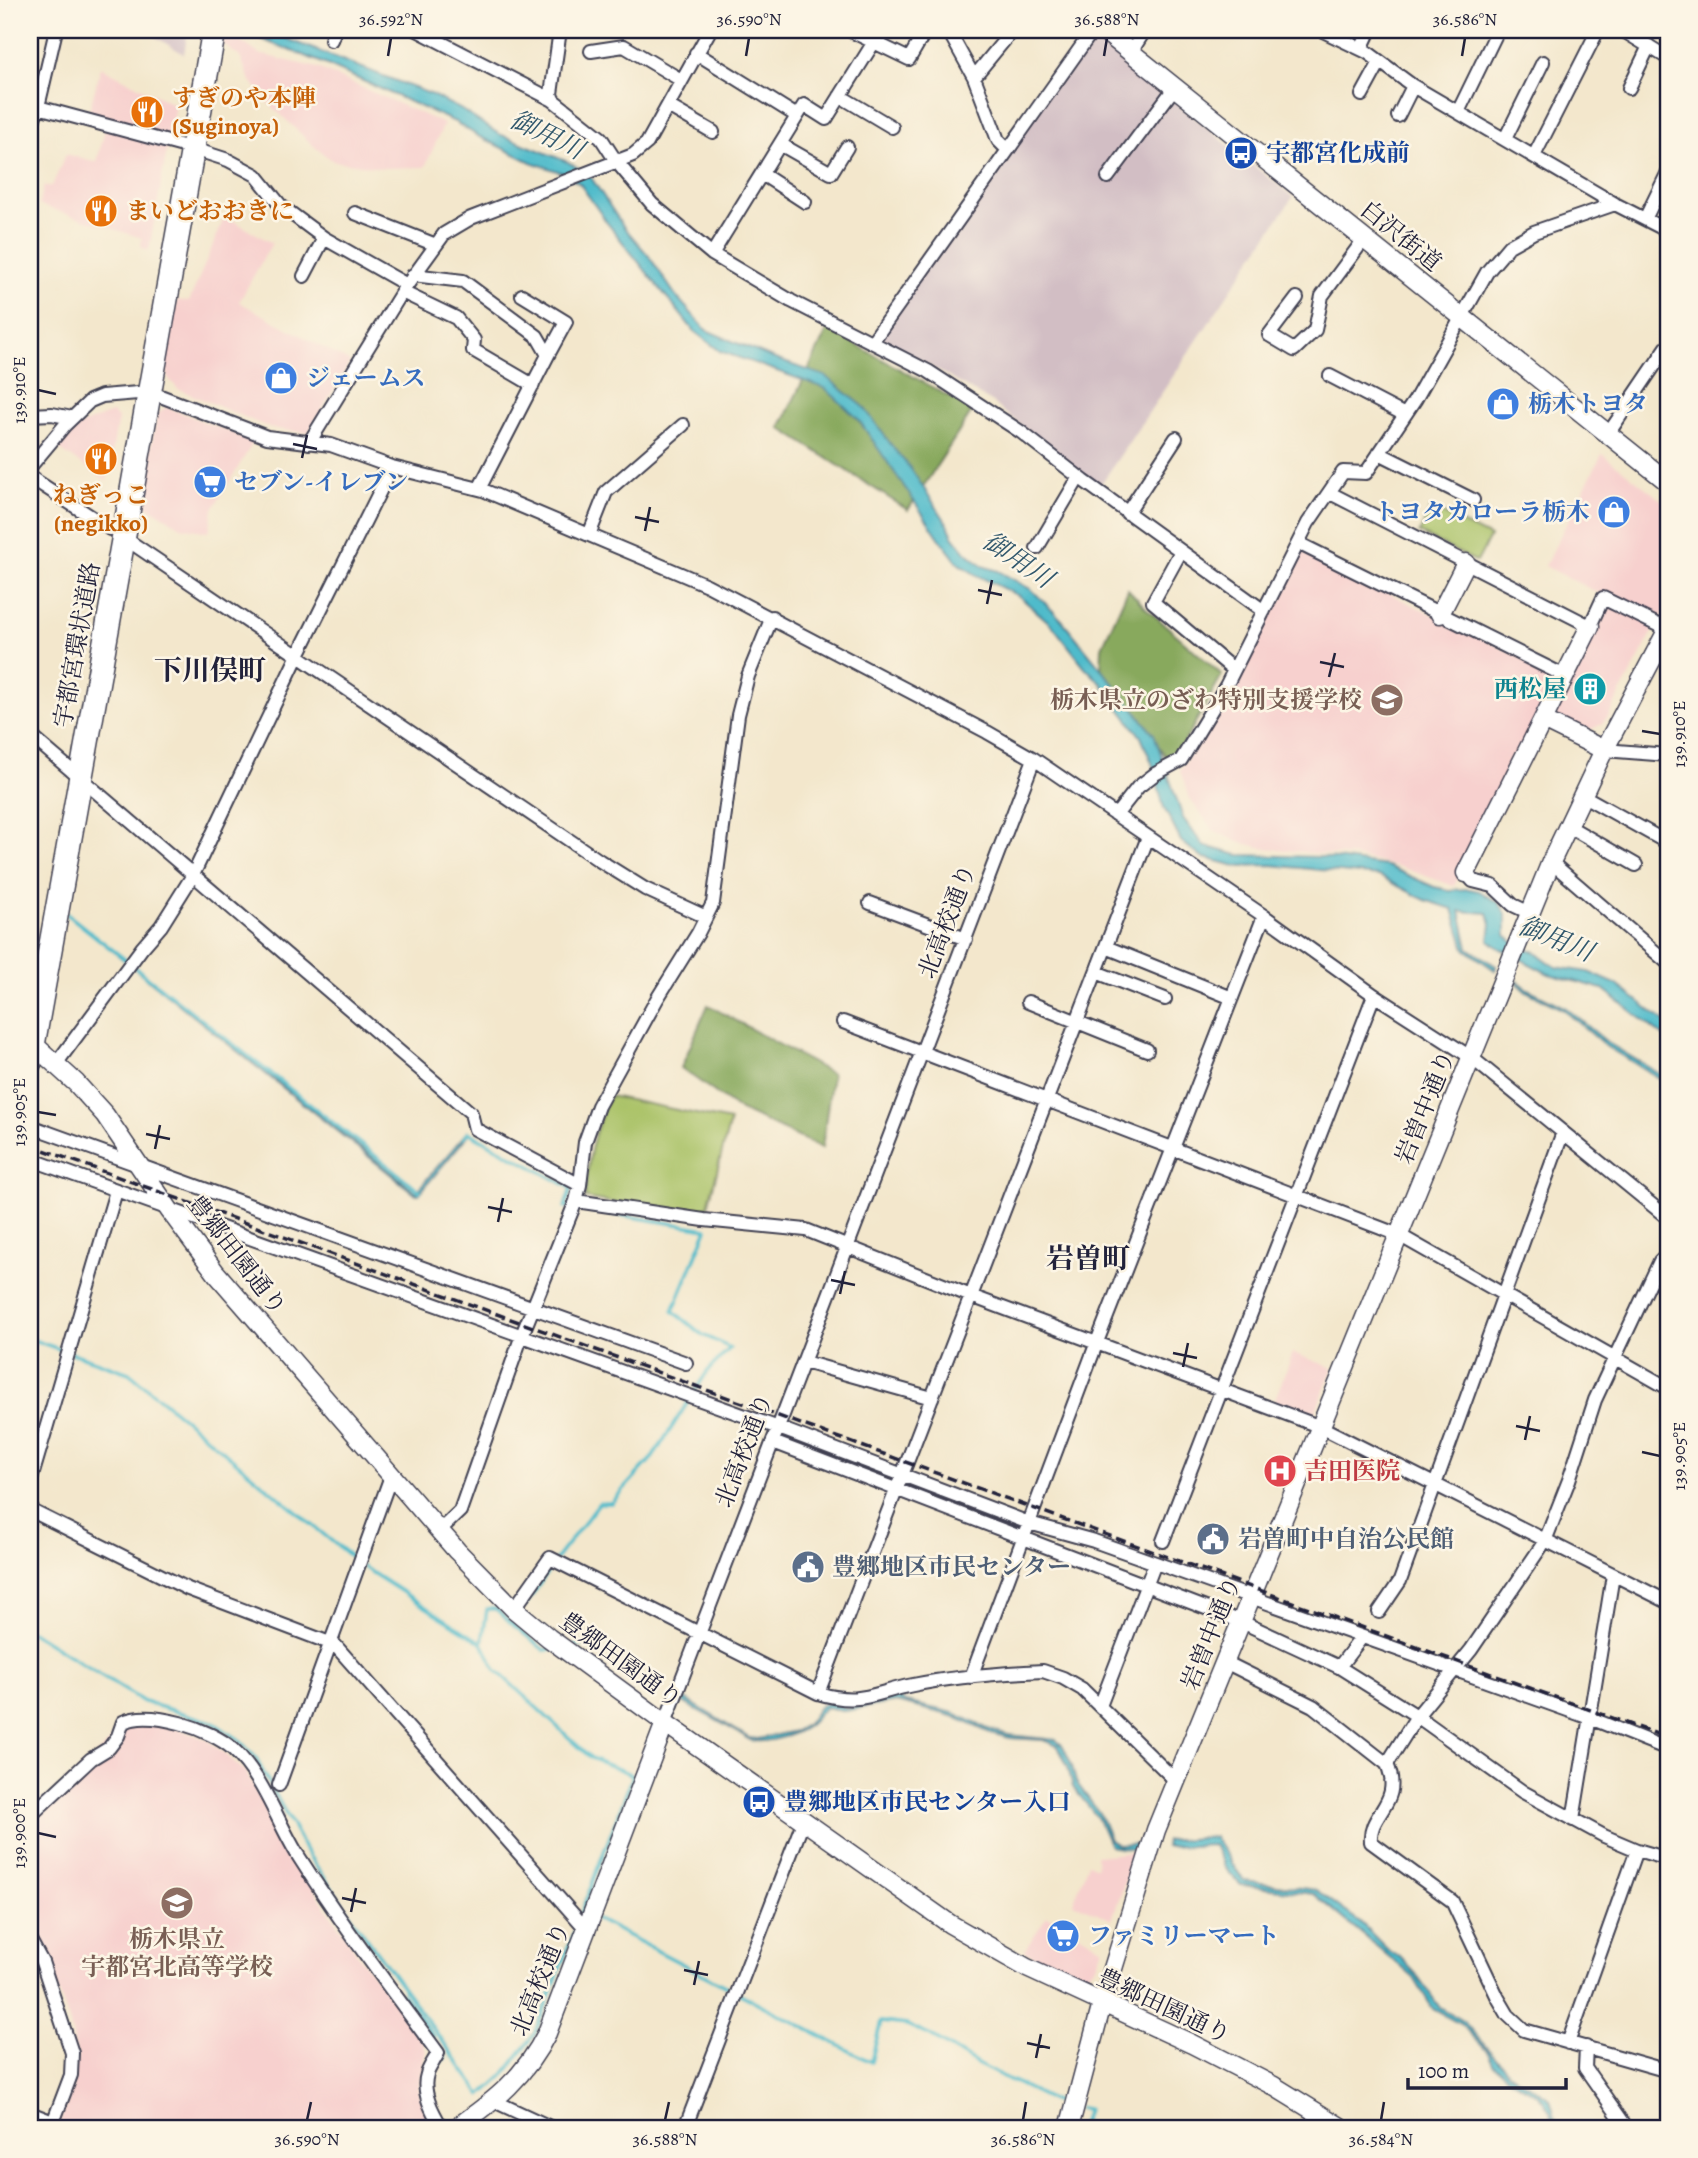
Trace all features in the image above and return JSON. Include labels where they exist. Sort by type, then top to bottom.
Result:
[{"type":"highway","name":"宇都宮環状道路","points":[[187,147],[200,30]]},
{"type":"highway","name":"宇都宮環状道路","points":[[31,1049],[74,772],[116,533],[187,147],[215,30]]},
{"type":"highway","name":"宇都宮環状道路","points":[[30,975],[74,772]]},
{"type":"street","points":[[30,129],[34,105],[56,30]]},
{"type":"street","points":[[417,30],[553,100],[601,138],[616,161],[652,204],[712,254],[791,301],[928,371],[1010,425],[1264,611]]},
{"type":"street","points":[[309,443],[408,284],[444,234],[471,218],[633,155],[647,143],[710,30]]},
{"type":"street","points":[[849,30],[909,59],[926,30]]},
{"type":"street","points":[[948,30],[974,77],[998,140],[1008,150]]},
{"type":"street","points":[[974,77],[1007,37],[1009,30]]},
{"type":"street","points":[[872,342],[1093,30]]},
{"type":"street","name":"白沢街道","points":[[1103,30],[1668,482]]},
{"type":"street","points":[[1131,52],[1145,30]]},
{"type":"street","points":[[1361,49],[1370,30]]},
{"type":"street","points":[[1458,111],[1498,30]]},
{"type":"street","points":[[1534,156],[1598,30]]},
{"type":"street","points":[[1622,30],[1668,58]]},
{"type":"street","points":[[553,100],[551,94],[558,31]]},
{"type":"street","points":[[1327,31],[1361,49],[1413,86],[1615,204],[1668,231]]},
{"type":"street","points":[[712,254],[804,105],[826,119],[874,42]]},
{"type":"street","points":[[591,51],[624,46],[681,80]]},
{"type":"street","points":[[1629,88],[1649,46]]},
{"type":"street","points":[[696,53],[797,116]]},
{"type":"street","points":[[1362,95],[1380,62]]},
{"type":"street","points":[[1505,139],[1543,62]]},
{"type":"street","points":[[1398,116],[1413,86]]},
{"type":"street","points":[[1108,177],[1175,87]]},
{"type":"street","points":[[840,96],[892,127]]},
{"type":"street","points":[[34,105],[187,147],[228,160],[256,175],[281,206],[324,238],[408,284],[456,318],[474,340],[473,350],[533,385]]},
{"type":"street","points":[[668,106],[713,132]]},
{"type":"street","points":[[780,144],[831,173],[848,147]]},
{"type":"street","points":[[1646,219],[1668,172]]},
{"type":"street","points":[[762,174],[805,202]]},
{"type":"street","points":[[1116,815],[1138,787],[1181,760],[1234,670],[1308,523],[1343,472],[1366,473],[1405,415],[1487,272],[1509,246],[1534,232],[1615,204]]},
{"type":"street","points":[[355,213],[436,245]]},
{"type":"street","points":[[304,276],[324,238]]},
{"type":"street","points":[[1297,298],[1269,335],[1294,350],[1315,330],[1322,296],[1365,238]]},
{"type":"street","points":[[408,284],[463,281],[537,336],[548,355]]},
{"type":"street","points":[[479,489],[566,322],[522,295]]},
{"type":"street","points":[[1608,434],[1667,347]]},
{"type":"street","points":[[1330,376],[1405,415]]},
{"type":"street","points":[[30,467],[90,401],[102,396],[142,393],[267,437],[331,445],[392,467],[479,489],[707,585],[772,617],[1034,759],[1264,916],[1374,995],[1472,1058],[1668,1217]]},
{"type":"street","points":[[30,415],[52,414],[72,418]]},
{"type":"street","points":[[589,536],[606,492],[683,425]]},
{"type":"street","points":[[1127,513],[1176,438]]},
{"type":"street","points":[[1379,453],[1473,500]]},
{"type":"street","points":[[56,1064],[161,926],[193,875],[392,467]]},
{"type":"street","points":[[30,477],[298,655],[600,861],[645,889],[706,917]]},
{"type":"street","points":[[1037,548],[1079,477]]},
{"type":"street","points":[[1330,494],[1590,626]]},
{"type":"street","points":[[1298,542],[1564,676]]},
{"type":"street","points":[[1181,551],[1153,602],[1234,670]]},
{"type":"street","points":[[1440,614],[1466,563]]},
{"type":"street","points":[[1603,598],[1667,634],[1604,750],[1551,862],[1530,914],[1513,905],[1493,886],[1473,881],[1466,873],[1590,626],[1603,598]]},
{"type":"street","points":[[439,1531],[460,1511],[522,1335],[576,1201],[585,1142],[598,1106],[713,903],[738,715],[748,676],[772,617]]},
{"type":"street","points":[[1542,720],[1604,750],[1668,755]]},
{"type":"street","points":[[30,735],[471,1113],[475,1129],[580,1185]]},
{"type":"street","name":"北高校通り","points":[[456,2128],[494,2101],[524,2072],[547,2033],[1034,759]]},
{"type":"street","points":[[1582,795],[1668,844]]},
{"type":"street","points":[[1568,826],[1636,865]]},
{"type":"street","points":[[818,1693],[1148,837]]},
{"type":"street","points":[[1551,862],[1668,963]]},
{"type":"street","points":[[870,903],[966,939]]},
{"type":"street","name":"岩曽中通り","points":[[1069,2128],[1102,2004],[1145,1862],[1530,914]]},
{"type":"street","points":[[971,1677],[1097,1342],[1264,916]]},
{"type":"street","points":[[1106,947],[1232,998]]},
{"type":"street","points":[[1096,972],[1165,999]]},
{"type":"street","points":[[1163,1541],[1374,995]]},
{"type":"street","points":[[1028,1002],[1147,1050]]},
{"type":"street","points":[[843,1022],[1399,1235],[1668,1388]]},
{"type":"street","name":"豊郷田園通り","points":[[31,1049],[56,1064],[105,1115],[216,1273],[439,1531],[514,1609],[549,1638],[803,1822],[950,1924],[1027,1968],[1192,2044],[1272,2085],[1342,2128]]},
{"type":"street","points":[[30,1126],[686,1363]]},
{"type":"street","points":[[1379,1612],[1400,1581],[1563,1132]]},
{"type":"street","points":[[30,1159],[778,1428],[1029,1523],[1094,1541],[1590,1718],[1668,1749]]},
{"type":"street","points":[[30,1483],[116,1191]]},
{"type":"street","points":[[576,1201],[704,1220],[806,1230],[971,1296],[1321,1427],[1668,1602]]},
{"type":"street","points":[[1387,1764],[1417,1716],[1471,1650],[1545,1541],[1569,1480],[1595,1400],[1660,1261],[1668,1253]]},
{"type":"street","points":[[804,1362],[932,1398]]},
{"type":"street","points":[[773,1442],[1242,1622],[1339,1667],[1417,1716],[1523,1792],[1573,1820],[1637,1850],[1668,1859]]},
{"type":"street","points":[[279,1785],[391,1476]]},
{"type":"street","points":[[30,1510],[188,1589],[331,1641],[587,1930]]},
{"type":"street","points":[[514,1609],[550,1559],[818,1693],[839,1699],[860,1699],[913,1685],[971,1677],[1043,1671],[1082,1689],[1176,1781]]},
{"type":"street","points":[[1100,1706],[1155,1563]]},
{"type":"street","points":[[1573,1820],[1613,1575]]},
{"type":"street","points":[[1339,1667],[1362,1637]]},
{"type":"street","points":[[1226,1662],[1313,1706],[1387,1764],[1393,1784],[1389,1799],[1370,1833],[1371,1842],[1452,1901],[1498,1998],[1508,2014],[1524,2030],[1668,2071]]},
{"type":"street","points":[[30,1815],[91,1759],[108,1748],[118,1736],[123,1722],[132,1718],[157,1718],[201,1729],[230,1746],[250,1766],[298,1855],[333,1908],[438,2053],[426,2074],[425,2091],[442,2128]]},
{"type":"street","points":[[685,2128],[803,1822]]},
{"type":"street","points":[[1568,2043],[1637,1850]]},
{"type":"street","points":[[30,1940],[42,1962],[72,2053],[71,2076],[52,2125],[30,2113]]},
{"type":"street","points":[[1586,2048],[1585,2068],[1627,2128]]},
{"type":"street","points":[[494,2101],[552,2128]]},
{"type":"shaded area","points":[[144,30],[188,30],[184,54]]},
{"type":"shaded area","points":[[227,30],[231,30],[239,40],[259,54],[318,68],[444,124],[425,167],[383,168],[333,161],[265,100],[249,78],[240,57],[223,44]]},
{"type":"shaded area","points":[[1090,34],[1293,197],[1099,487],[993,403],[876,334]]},
{"type":"shaded area","points":[[101,67],[175,105],[149,250],[141,247],[142,238],[39,205],[44,186],[52,186],[66,154],[97,162],[107,121],[88,115]]},
{"type":"shaded area","points":[[225,216],[272,243],[239,302],[350,362],[308,433],[270,428],[178,389],[169,379],[165,365],[177,300],[189,302]]},
{"type":"shaded area","points":[[166,407],[254,441],[213,509],[209,532],[181,527],[141,502],[157,415]]},
{"type":"shaded area","points":[[112,413],[118,418],[107,481],[54,446],[63,435],[76,427]]},
{"type":"shaded area","points":[[1602,454],[1668,505],[1668,603],[1608,717],[1589,730],[1556,719],[1555,712],[1610,599],[1545,566]]},
{"type":"shaded area","name":"栃木県立のざわ特別支援学校","points":[[1300,550],[1563,678],[1454,886],[1400,867],[1356,857],[1264,848],[1239,842],[1213,830],[1190,799],[1180,771],[1236,679]]},
{"type":"shaded area","points":[[1293,1353],[1333,1368],[1314,1415],[1309,1418],[1273,1404]]},
{"type":"shaded area","name":"栃木県立 宇都宮北高等学校","points":[[129,1722],[164,1724],[208,1740],[246,1772],[303,1873],[362,1961],[420,2034],[426,2051],[418,2091],[433,2128],[57,2128],[72,2090],[77,2056],[69,2020],[42,1946],[30,1933],[30,1822]]},
{"type":"shaded area","points":[[1135,1852],[1112,1919],[1073,1903],[1088,1863],[1097,1867],[1096,1856]]},
{"type":"shaded area","points":[[1047,1916],[1103,1948],[1095,1967],[1084,1976],[1067,1973],[1024,1951]]},
{"type":"green space","points":[[828,329],[973,410],[908,510],[780,428]]},
{"type":"green space","points":[[1431,508],[1490,537],[1477,562],[1419,533]]},
{"type":"green space","points":[[1128,589],[1222,675],[1180,750],[1168,759],[1101,670],[1102,647]]},
{"type":"green space","points":[[708,1005],[832,1074],[822,1148],[738,1109],[681,1068]]},
{"type":"green space","points":[[610,1096],[730,1121],[705,1218],[585,1198],[592,1146]]},
{"type":"water","points":[[247,30],[264,30],[430,94],[499,134],[568,162],[590,176],[623,226],[649,256],[676,296],[706,330],[772,358],[825,376],[863,406],[911,469],[966,552],[983,566],[998,571],[1032,590],[1062,620],[1154,734],[1183,818],[1204,846],[1238,855],[1322,857],[1387,866],[1434,887],[1479,891],[1499,903],[1506,914],[1506,935],[1514,943],[1535,952],[1556,967],[1588,972],[1616,984],[1668,1024],[1668,1040],[1603,989],[1549,974],[1499,948],[1489,940],[1491,924],[1488,913],[1460,911],[1468,948],[1496,966],[1495,970],[1465,949],[1453,909],[1425,900],[1379,876],[1271,865],[1236,866],[1201,857],[1181,841],[1164,808],[1152,763],[1141,737],[1101,683],[1052,625],[1019,596],[959,564],[858,419],[825,388],[720,351],[694,331],[608,224],[580,184],[563,173],[531,162],[455,122],[250,34]]},
{"type":"water","points":[[67,914],[416,1192],[467,1132],[468,1135],[419,1194],[415,1194]]},
{"type":"water","points":[[1518,981],[1526,988],[1566,1008],[1608,1043],[1668,1079],[1668,1083],[1607,1047],[1564,1010],[1524,990]]},
{"type":"water","points":[[897,1696],[905,1702],[954,1713],[988,1729],[1009,1735],[1056,1740],[1063,1746],[1076,1782],[1099,1813],[1110,1840],[1118,1845],[1136,1844],[1136,1850],[1110,1846],[1097,1817],[1073,1787],[1068,1767],[1058,1746],[1043,1740],[1010,1738],[990,1733],[953,1716],[896,1702],[845,1711],[826,1707],[800,1731],[774,1740],[755,1741],[748,1739],[681,1701],[682,1697],[749,1738],[758,1739],[795,1731],[807,1724],[820,1706],[829,1702],[847,1708]]},
{"type":"water","points":[[1214,1837],[1244,1881],[1316,1890],[1360,1922],[1390,1952],[1400,1957],[1440,2008],[1464,2022],[1508,2072],[1550,2099],[1558,2128],[1554,2128],[1551,2114],[1538,2095],[1508,2077],[1493,2064],[1487,2051],[1462,2025],[1433,2009],[1414,1978],[1314,1894],[1241,1885],[1225,1868],[1214,1845],[1165,1847],[1166,1841]]},
{"type":"waterway","points":[[30,885],[34,888]]},
{"type":"waterway","points":[[67,914],[420,1191]]},
{"type":"waterway","points":[[464,1137],[468,1132],[571,1188],[565,1207],[568,1207]]},
{"type":"waterway","points":[[556,1559],[599,1503],[611,1503],[653,1457],[707,1372],[730,1348],[703,1335],[673,1311],[707,1229],[576,1208]]},
{"type":"waterway","points":[[30,1339],[65,1351]]},
{"type":"waterway","points":[[72,1353],[129,1373],[357,1562]]},
{"type":"waterway","points":[[363,1567],[482,1643],[487,1609],[496,1609],[513,1625],[515,1622]]},
{"type":"waterway","points":[[525,1606],[550,1568]]},
{"type":"waterway","points":[[513,1625],[544,1650],[554,1649]]},
{"type":"waterway","points":[[30,1631],[144,1702],[212,1722],[238,1739],[255,1757],[307,1853],[482,2095],[503,2076],[534,2035],[577,1925]]},
{"type":"waterway","points":[[482,1643],[496,1670],[591,1758],[633,1775],[579,1918]]},
{"type":"waterway","points":[[572,1646],[588,1646]]},
{"type":"waterway","points":[[596,1919],[871,2062],[881,2022],[907,2025],[977,2064],[1051,2100],[1069,2105]]},
{"type":"waterway","points":[[402,1994],[433,2036]]},
{"type":"waterway","points":[[438,2064],[445,2058],[442,2052]]},
{"type":"waterway","points":[[1080,2108],[1087,2109],[1081,2128]]},
{"type":"waterway","points":[[478,2123],[500,2110]]},
{"type":"railway","points":[[30,1145],[1668,1738]]},
{"type":"place","name":"すぎのや本陣 (Suginoya)","points":[[147,112]]},
{"type":"place","name":"宇都宮化成前","points":[[1241,153]]},
{"type":"place","name":"まいどおおきに","points":[[101,211]]},
{"type":"place","name":"ジェームス","points":[[281,378]]},
{"type":"place","name":"栃木トヨタ","points":[[1503,404]]},
{"type":"place","name":"ねぎっこ (negikko)","points":[[101,459]]},
{"type":"place","name":"セブン-イレブン","points":[[210,482]]},
{"type":"place","name":"トヨタカローラ栃木","points":[[1614,512]]},
{"type":"place","name":"西松屋","points":[[1590,689]]},
{"type":"place","name":"栃木県立のざわ特別支援学校","points":[[1387,700]]},
{"type":"place","name":"吉田医院","points":[[1280,1471]]},
{"type":"place","name":"岩曽町中自治公民館","points":[[1213,1539]]},
{"type":"place","name":"豊郷地区市民センター","points":[[808,1567]]},
{"type":"place","name":"豊郷地区市民センター入口","points":[[759,1802]]},
{"type":"place","name":"栃木県立 宇都宮北高等学校","points":[[177,1903]]},
{"type":"place","name":"ファミリーマート","points":[[1063,1936]]},
{"type":"district","name":"下川俣町","points":[[210,671]]},
{"type":"district","name":"岩曽町","points":[[1088,1259]]},
{"type":"water label","name":"御用川","points":[[547,135]]},
{"type":"water label","name":"御用川","points":[[1018,560]]},
{"type":"water label","name":"御用川","points":[[1556,939]]}]
